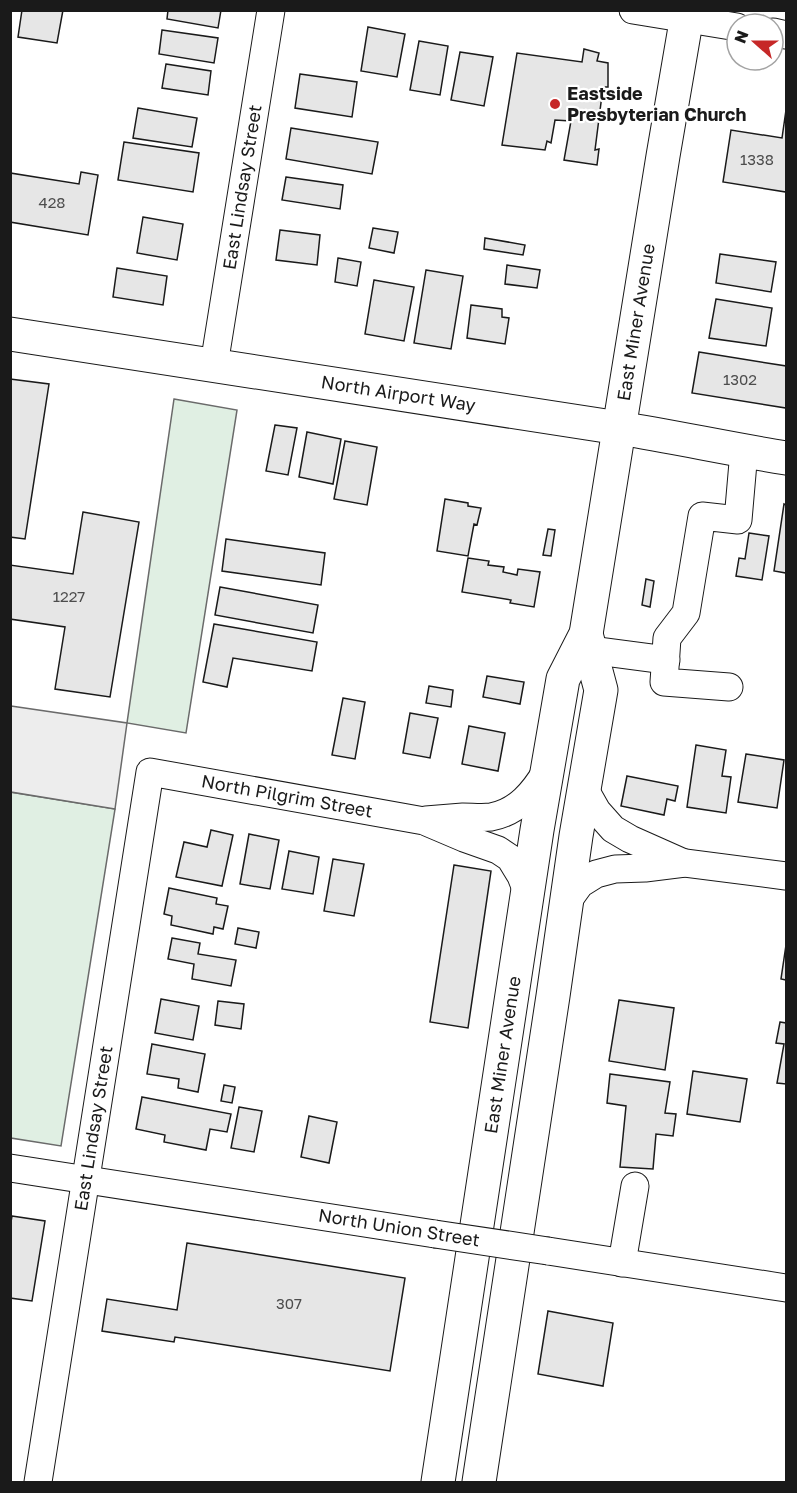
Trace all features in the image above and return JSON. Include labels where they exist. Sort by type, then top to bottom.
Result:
[{"type":"main road","name":"East Miner Avenue","points":[[479,1482],[584,788],[601,690],[588,642],[619,428],[688,15]]},
{"type":"main road","name":"North Airport Way","points":[[10,334],[619,428],[786,458]]},
{"type":"main road","name":"East Miner Avenue","points":[[438,1482],[563,679],[588,642]]},
{"type":"street","name":"East Lindsay Street","points":[[214,365],[271,10]]},
{"type":"street","points":[[633,10],[688,15],[725,24]]},
{"type":"street","points":[[729,687],[664,682],[668,638],[686,613],[702,516],[738,520],[744,451]]},
{"type":"street","points":[[588,642],[666,660]]},
{"type":"street","name":"North Pilgrim Street","points":[[150,772],[424,820],[489,817],[504,813],[517,806],[535,790],[548,769]]},
{"type":"street","name":"East Lindsay Street","points":[[38,1482],[150,772]]},
{"type":"street","points":[[584,788],[597,811],[613,829],[685,863]]},
{"type":"street","name":"North Pilgrim Street","points":[[424,820],[498,850],[510,858],[528,894]]},
{"type":"street","points":[[567,902],[580,884],[596,874],[615,868],[645,868],[685,863],[786,876]]},
{"type":"street","name":"North Union Street","points":[[10,1168],[786,1288]]},
{"type":"street","points":[[622,1263],[636,1186]]},
{"type":"green space","points":[[174,399],[237,410],[186,733],[127,723]]},
{"type":"green space","points":[[10,792],[115,809],[61,1146],[11,1138]]},
{"type":"shaded area","points":[[11,706],[127,723],[115,809],[11,792]]},
{"type":"building","points":[[22,10],[63,10],[57,43],[18,37]]},
{"type":"building","points":[[168,10],[221,10],[218,28],[167,19]]},
{"type":"building","points":[[368,27],[405,34],[397,77],[361,71]]},
{"type":"building","points":[[162,30],[218,38],[214,63],[159,54]]},
{"type":"building","points":[[419,41],[448,46],[440,95],[410,90]]},
{"type":"building","name":"Eastside Presbyterian Church","points":[[584,49],[599,53],[597,61],[608,63],[608,87],[603,87],[595,150],[599,149],[597,165],[564,160],[571,121],[555,120],[551,143],[547,141],[545,150],[502,145],[517,53],[582,62]]},
{"type":"building","points":[[460,52],[493,57],[484,106],[451,100]]},
{"type":"building","points":[[166,64],[211,71],[208,95],[162,88]]},
{"type":"building","points":[[300,74],[357,82],[352,117],[295,108]]},
{"type":"building","points":[[138,108],[197,118],[192,147],[133,138]]},
{"type":"building","points":[[786,110],[786,192],[723,182],[731,130],[782,138]]},
{"type":"building","points":[[291,128],[378,142],[372,174],[286,159]]},
{"type":"building","points":[[124,142],[199,153],[193,192],[118,180]]},
{"type":"building","points":[[81,172],[98,175],[88,235],[10,222],[10,173],[79,184]]},
{"type":"building","points":[[286,177],[343,185],[340,209],[282,200]]},
{"type":"building","points":[[143,217],[183,224],[177,260],[137,253]]},
{"type":"building","points":[[373,228],[398,232],[394,253],[369,248]]},
{"type":"building","points":[[280,230],[320,235],[317,265],[276,260]]},
{"type":"building","points":[[485,238],[525,245],[523,255],[484,249]]},
{"type":"building","points":[[720,254],[776,262],[771,292],[716,283]]},
{"type":"building","points":[[338,258],[361,262],[357,286],[335,282]]},
{"type":"building","points":[[507,265],[540,270],[537,288],[505,284]]},
{"type":"building","points":[[117,268],[167,276],[163,305],[113,297]]},
{"type":"building","points":[[426,270],[463,276],[451,349],[414,343]]},
{"type":"building","points":[[374,280],[414,287],[404,341],[365,334]]},
{"type":"building","points":[[716,299],[772,308],[766,346],[709,338]]},
{"type":"building","points":[[471,305],[502,309],[502,317],[509,318],[505,344],[467,338]]},
{"type":"building","points":[[699,352],[786,366],[786,408],[692,393]]},
{"type":"building","points":[[10,379],[49,384],[25,539],[10,537]]},
{"type":"building","points":[[275,425],[297,428],[288,475],[266,471]]},
{"type":"building","points":[[307,432],[341,439],[333,484],[299,477]]},
{"type":"building","points":[[345,441],[377,447],[367,505],[334,499]]},
{"type":"building","points":[[445,499],[481,508],[477,525],[474,524],[468,556],[437,551]]},
{"type":"building","points":[[784,504],[786,505],[786,573],[774,571]]},
{"type":"building","points":[[83,512],[139,522],[110,697],[55,689],[65,627],[10,619],[10,565],[73,574]]},
{"type":"building","points":[[548,529],[555,530],[551,556],[543,555]]},
{"type":"building","points":[[749,533],[769,536],[762,580],[736,576],[739,558],[745,559]]},
{"type":"building","points":[[226,539],[325,553],[321,585],[222,571]]},
{"type":"building","points":[[468,558],[489,561],[488,565],[504,567],[503,572],[517,575],[518,569],[540,572],[534,607],[510,603],[511,600],[462,592]]},
{"type":"building","points":[[646,579],[654,581],[650,607],[642,605]]},
{"type":"building","points":[[220,587],[318,605],[313,633],[215,615]]},
{"type":"building","points":[[214,624],[317,642],[312,671],[233,658],[227,687],[203,682]]},
{"type":"building","points":[[487,676],[524,682],[520,704],[483,697]]},
{"type":"building","points":[[429,686],[453,690],[451,707],[426,703]]},
{"type":"building","points":[[343,698],[365,702],[355,759],[332,755]]},
{"type":"building","points":[[410,713],[438,718],[430,758],[403,753]]},
{"type":"building","points":[[469,726],[505,733],[498,771],[462,764]]},
{"type":"building","points":[[696,745],[726,750],[722,776],[731,777],[726,813],[687,807]]},
{"type":"building","points":[[746,754],[784,760],[777,808],[738,802]]},
{"type":"building","points":[[627,776],[678,786],[675,801],[667,799],[664,815],[621,806]]},
{"type":"building","points":[[211,830],[233,835],[222,886],[176,877],[184,842],[207,847]]},
{"type":"building","points":[[249,834],[279,840],[270,889],[240,884]]},
{"type":"building","points":[[289,851],[319,857],[313,894],[282,889]]},
{"type":"building","points":[[333,859],[364,864],[354,916],[324,911]]},
{"type":"building","points":[[454,865],[491,871],[468,1028],[430,1022]]},
{"type":"building","points":[[169,888],[217,898],[216,904],[228,906],[223,929],[214,927],[213,934],[171,925],[172,916],[164,914]]},
{"type":"building","points":[[238,928],[259,932],[256,948],[235,944]]},
{"type":"building","points":[[172,938],[200,943],[198,954],[236,960],[231,986],[192,979],[194,964],[168,959]]},
{"type":"building","points":[[786,945],[786,980],[781,979]]},
{"type":"building","points":[[161,999],[199,1006],[193,1040],[155,1033]]},
{"type":"building","points":[[619,1000],[674,1008],[665,1070],[609,1061]]},
{"type":"building","points":[[218,1001],[244,1004],[241,1029],[215,1025]]},
{"type":"building","points":[[780,1022],[786,1023],[786,1084],[777,1083],[784,1044],[776,1043]]},
{"type":"building","points":[[152,1044],[205,1054],[198,1092],[178,1088],[179,1079],[147,1074]]},
{"type":"building","points":[[693,1071],[747,1079],[740,1122],[687,1114]]},
{"type":"building","points":[[610,1074],[670,1082],[665,1113],[676,1114],[673,1136],[656,1134],[653,1169],[620,1167],[626,1106],[607,1103]]},
{"type":"building","points":[[224,1085],[235,1087],[232,1103],[221,1101]]},
{"type":"building","points":[[142,1097],[231,1114],[227,1132],[210,1129],[206,1150],[164,1142],[165,1135],[136,1129]]},
{"type":"building","points":[[239,1107],[262,1111],[254,1152],[231,1148]]},
{"type":"building","points":[[309,1116],[337,1122],[329,1163],[301,1157]]},
{"type":"building","points":[[12,1216],[45,1221],[32,1301],[10,1298]]},
{"type":"building","points":[[187,1243],[405,1278],[390,1371],[175,1337],[174,1342],[102,1331],[107,1299],[177,1310]]},
{"type":"building","points":[[548,1311],[613,1323],[603,1386],[538,1374]]},
{"type":"place","name":"Eastside Presbyterian Church","points":[[555,104]]}]
